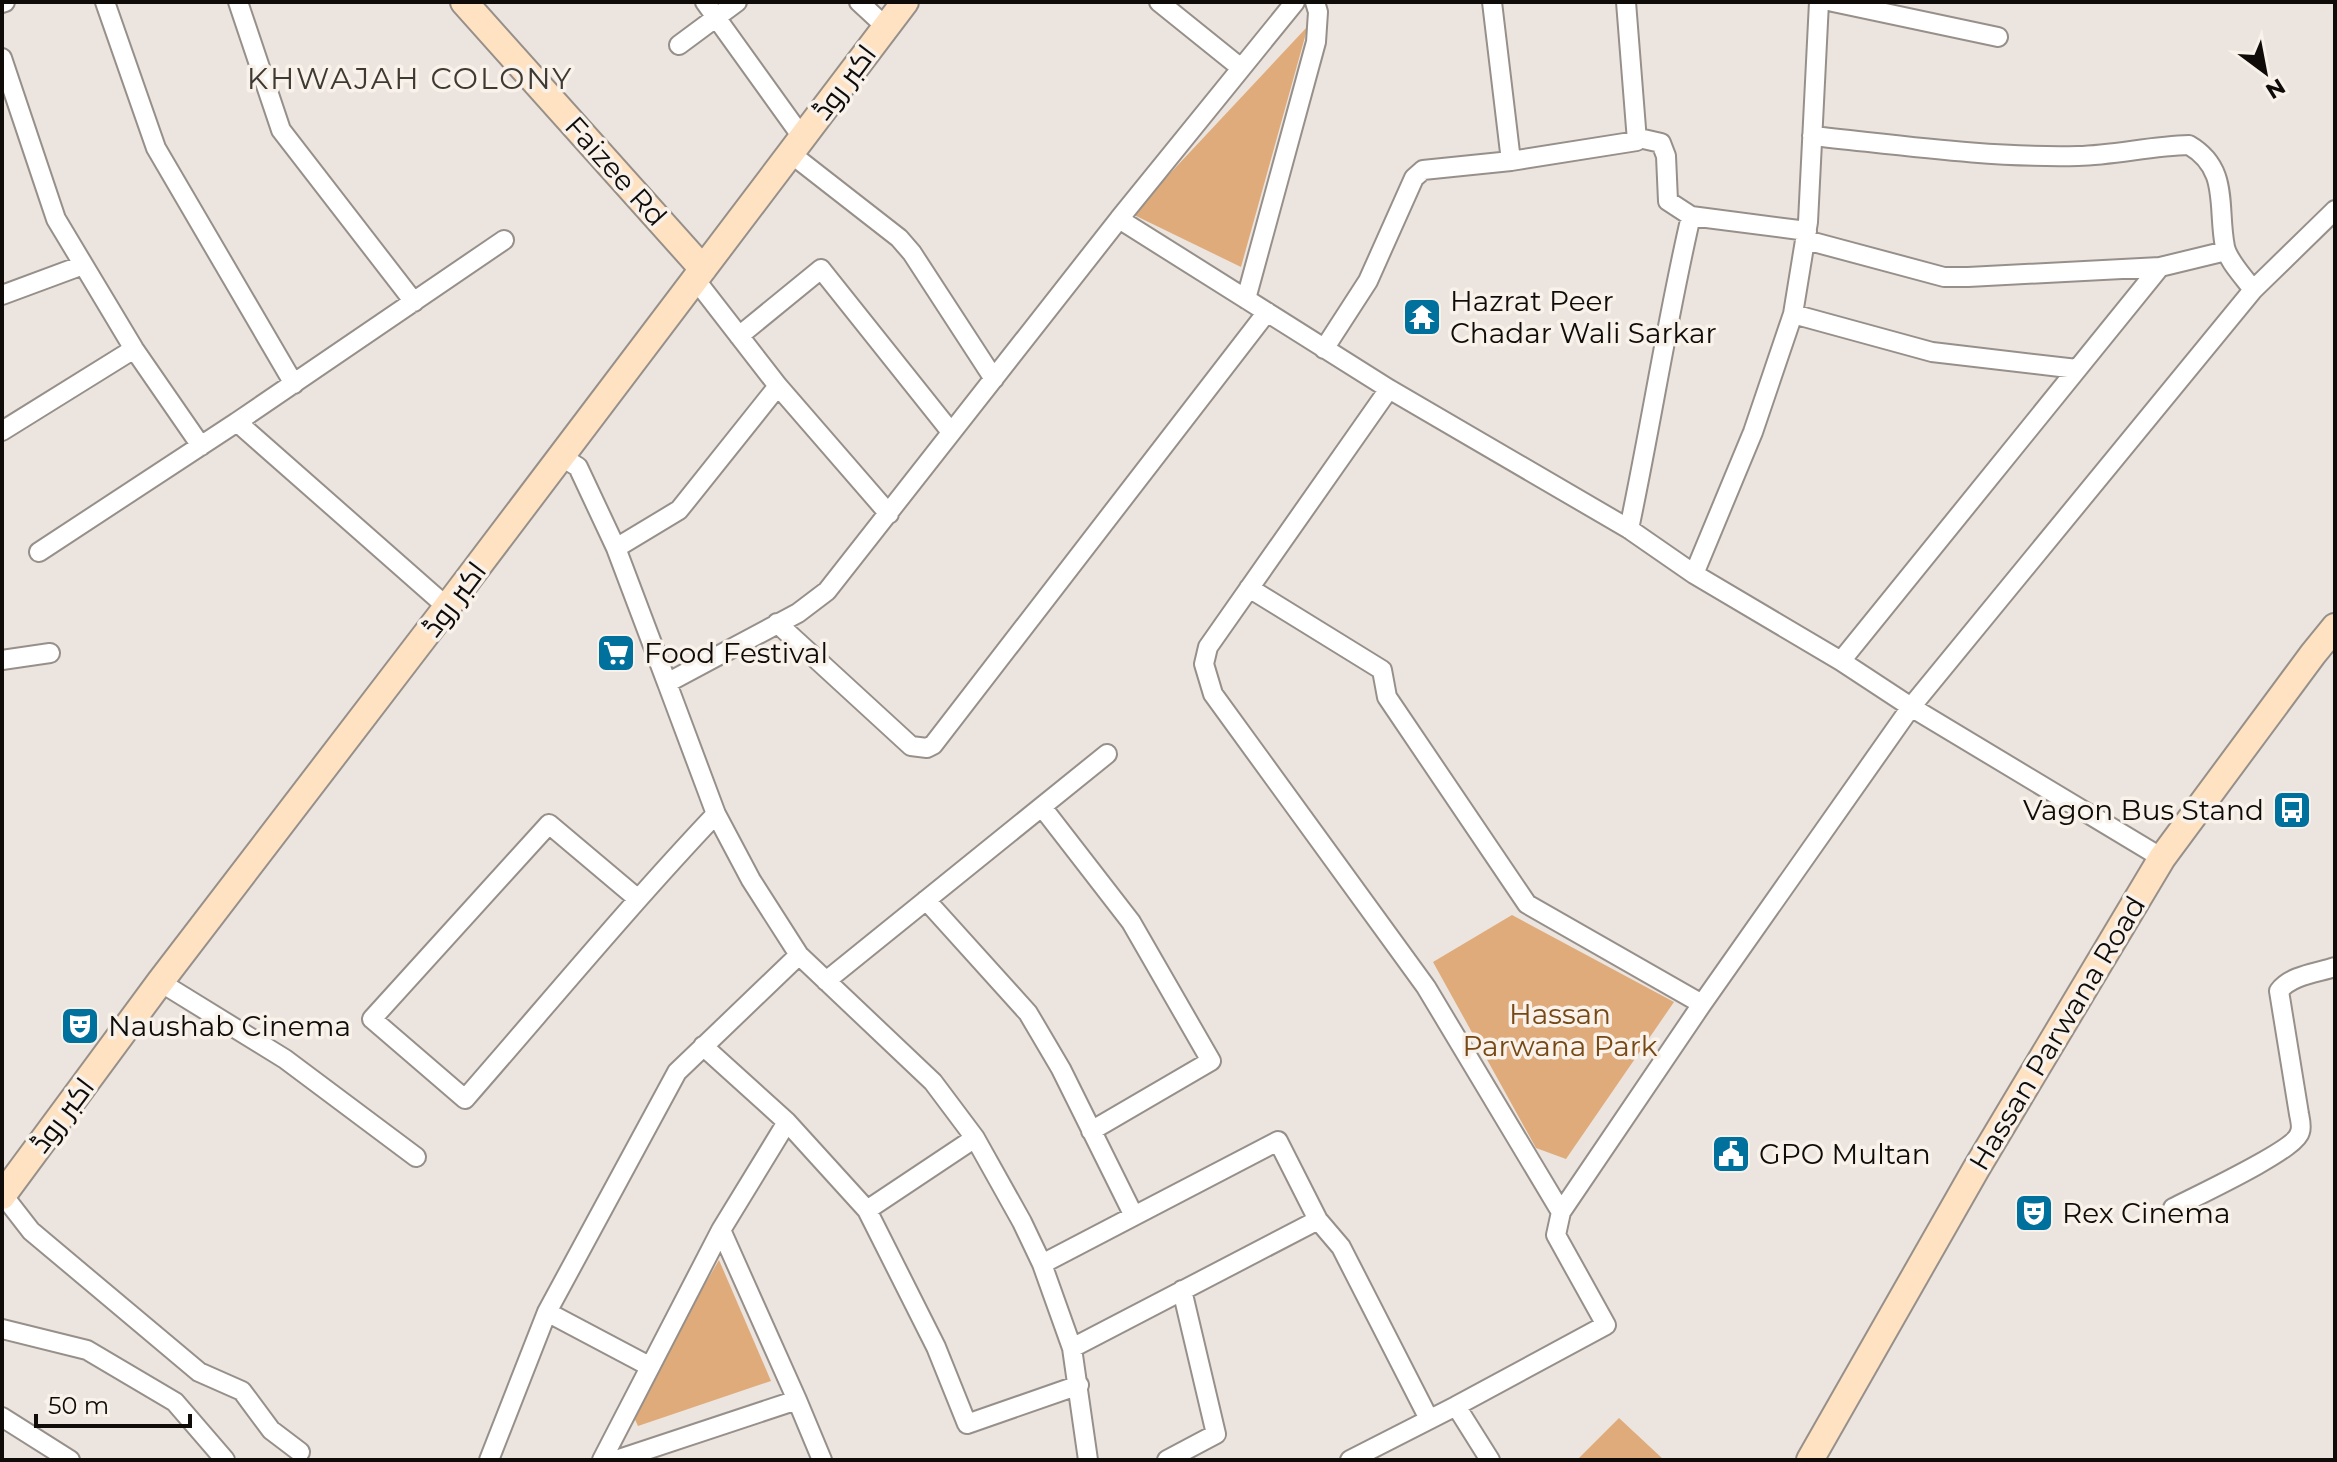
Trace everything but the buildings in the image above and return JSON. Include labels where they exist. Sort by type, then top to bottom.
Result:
[{"type":"main road","name":"Faizee Rd","points":[[464,2],[699,274]]},
{"type":"main road","name":"اکبر روڈ","points":[[2,1195],[160,982],[905,2]]},
{"type":"main road","name":"Hassan Parwana Road","points":[[1810,1460],[1976,1169],[2162,858],[2335,627]]},
{"type":"street","points":[[105,2],[156,148],[294,384]]},
{"type":"street","points":[[238,2],[281,130],[414,302]]},
{"type":"street","points":[[679,45],[711,9],[737,2]]},
{"type":"street","points":[[859,2],[886,27]]},
{"type":"street","points":[[1159,2],[1241,68]]},
{"type":"street","points":[[667,683],[798,613],[827,591],[1119,219],[1295,2]]},
{"type":"street","points":[[1246,299],[1316,42],[1318,12],[1315,2]]},
{"type":"street","points":[[1492,2],[1511,161]]},
{"type":"street","points":[[1324,349],[1368,281],[1418,173],[1635,143],[1639,138],[1626,2]]},
{"type":"street","points":[[1694,574],[1753,432],[1793,314],[1806,235],[1819,2]]},
{"type":"street","points":[[1833,2],[1998,37]]},
{"type":"street","points":[[711,9],[796,145],[912,253],[994,379]]},
{"type":"street","points":[[2,58],[56,219],[134,349],[201,446]]},
{"type":"street","points":[[1812,136],[2011,155],[2080,156],[2189,145],[2203,154],[2215,171],[2220,188],[2226,251],[2253,290]]},
{"type":"street","points":[[1639,138],[1661,143],[1666,156],[1668,201],[1691,216],[1806,235],[1944,277],[2160,267],[2226,251]]},
{"type":"street","points":[[1350,1460],[1606,1325],[1556,1235],[1561,1212],[1702,1004],[1911,707],[2253,290],[2335,210]]},
{"type":"street","points":[[1629,529],[1691,216]]},
{"type":"street","points":[[1119,219],[1389,389],[1629,529],[1694,574],[2162,858]]},
{"type":"street","points":[[39,552],[294,384],[504,240]]},
{"type":"street","points":[[2,295],[83,265]]},
{"type":"street","points":[[1841,661],[2160,267]]},
{"type":"street","points":[[739,336],[821,269],[951,432]]},
{"type":"street","points":[[699,274],[739,336],[778,386],[889,514]]},
{"type":"street","points":[[777,623],[911,746],[927,748],[933,745],[1267,312]]},
{"type":"street","points":[[1793,314],[1932,352],[2077,369]]},
{"type":"street","points":[[2,431],[134,349]]},
{"type":"street","points":[[616,548],[679,510],[778,386]]},
{"type":"street","points":[[1389,389],[1208,647],[1204,664],[1213,694],[1426,987],[1561,1212]]},
{"type":"street","points":[[237,422],[447,607]]},
{"type":"street","points":[[562,457],[578,467],[616,548],[716,814],[751,880],[799,955],[933,1082],[975,1138],[1022,1222],[1042,1264],[1072,1348],[1088,1460]]},
{"type":"street","points":[[1249,588],[1382,670],[1387,697],[1527,904],[1702,1004]]},
{"type":"street","points":[[2,660],[50,653]]},
{"type":"street","points":[[826,981],[1107,754]]},
{"type":"street","points":[[1042,807],[1131,922],[1211,1061],[1091,1131]]},
{"type":"street","points":[[638,899],[549,824],[372,1019],[465,1099],[716,814]]},
{"type":"street","points":[[926,900],[1028,1013],[1061,1069],[1134,1216]]},
{"type":"street","points":[[489,1460],[547,1312],[677,1072],[799,955]]},
{"type":"street","points":[[2173,1208],[2274,1156],[2293,1143],[2300,1133],[2279,991],[2284,984],[2295,979],[2335,967]]},
{"type":"street","points":[[160,982],[285,1059],[416,1157]]},
{"type":"street","points":[[703,1046],[787,1122],[867,1210],[936,1347],[967,1424],[1079,1385]]},
{"type":"street","points":[[602,1460],[721,1230],[787,1122]]},
{"type":"street","points":[[867,1210],[975,1138]]},
{"type":"street","points":[[1042,1264],[1278,1141],[1318,1220],[1341,1247],[1429,1419]]},
{"type":"street","points":[[2,1195],[31,1231],[199,1372],[242,1391],[271,1430],[300,1452]]},
{"type":"street","points":[[1072,1348],[1318,1220]]},
{"type":"street","points":[[721,1230],[822,1460]]},
{"type":"street","points":[[1167,1460],[1216,1434],[1182,1290]]},
{"type":"street","points":[[547,1312],[649,1366]]},
{"type":"street","points":[[2,1329],[87,1350],[175,1402],[225,1460]]},
{"type":"street","points":[[616,1460],[797,1400]]},
{"type":"street","points":[[1456,1406],[1490,1460]]},
{"type":"street","points":[[2,1417],[70,1460]]},
{"type":"green space","points":[[1308,26],[1241,267],[1132,214]]},
{"type":"green space","name":"Hassan Parwana Park","points":[[1512,915],[1674,1002],[1566,1159],[1536,1148],[1433,962]]},
{"type":"green space","points":[[719,1260],[771,1381],[638,1426],[631,1411]]},
{"type":"green space","points":[[1619,1418],[1664,1460],[1577,1460]]},
{"type":"place","name":"Hazrat Peer Chadar Wali Sarkar","points":[[1422,317]]},
{"type":"place","name":"Food Festival","points":[[616,653]]},
{"type":"place","name":"Vagon Bus Stand","points":[[2292,810]]},
{"type":"place","name":"Naushab Cinema","points":[[80,1026]]},
{"type":"place","name":"GPO Multan","points":[[1731,1154]]},
{"type":"place","name":"Rex Cinema","points":[[2034,1213]]},
{"type":"district","name":"KHWAJAH COLONY","points":[[410,79]]}]
